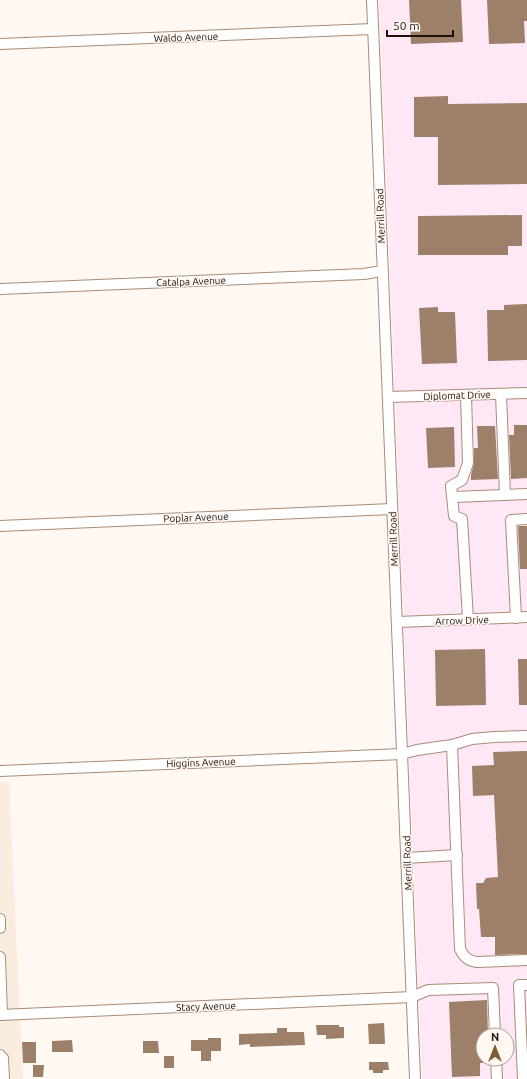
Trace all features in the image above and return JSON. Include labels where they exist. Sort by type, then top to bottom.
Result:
[{"type":"street","name":"Merrill Road","points":[[372,0],[415,1079]]},
{"type":"street","name":"Waldo Avenue","points":[[0,44],[373,29]]},
{"type":"street","name":"Catalpa Avenue","points":[[0,289],[367,274],[382,271]]},
{"type":"street","name":"Diplomat Drive","points":[[388,397],[527,393]]},
{"type":"street","points":[[501,394],[505,495]]},
{"type":"street","points":[[466,395],[468,463],[462,480],[452,486],[454,516],[462,519],[468,619]]},
{"type":"street","points":[[453,497],[527,494]]},
{"type":"street","name":"Poplar Avenue","points":[[0,526],[392,509]]},
{"type":"street","points":[[516,618],[510,520],[527,519]]},
{"type":"street","name":"Arrow Drive","points":[[397,622],[527,617]]},
{"type":"street","name":"Higgins Avenue","points":[[0,770],[402,754],[417,750],[452,745],[472,739],[527,736]]},
{"type":"street","points":[[452,745],[460,949],[470,962],[527,960]]},
{"type":"street","points":[[406,858],[457,855]]},
{"type":"street","points":[[0,919],[0,928]]},
{"type":"street","points":[[0,957],[1,1015]]},
{"type":"street","points":[[523,1079],[519,985],[527,985]]},
{"type":"street","name":"Stacy Avenue","points":[[1,1015],[412,997],[428,990],[493,988],[495,1027]]},
{"type":"street","points":[[0,1055],[3,1058],[4,1079]]},
{"type":"street","points":[[496,1067],[497,1079]]},
{"type":"shaded area","points":[[379,0],[527,0],[527,1079],[422,1079]]},
{"type":"shaded area","points":[[9,781],[23,1079],[0,1079],[0,782]]},
{"type":"building","points":[[409,0],[461,0],[463,42],[411,44]]},
{"type":"building","points":[[487,0],[527,0],[527,21],[524,21],[525,43],[489,44]]},
{"type":"building","points":[[448,96],[448,104],[527,103],[527,184],[438,185],[438,137],[414,137],[414,97]]},
{"type":"building","points":[[522,215],[522,246],[508,246],[508,255],[418,255],[418,216]]},
{"type":"building","points":[[527,304],[527,360],[488,361],[487,310],[504,310],[504,305]]},
{"type":"building","points":[[438,307],[438,312],[455,312],[457,363],[422,364],[419,308]]},
{"type":"building","points":[[514,425],[527,425],[527,478],[511,479],[509,435],[514,435]]},
{"type":"building","points":[[477,426],[495,426],[498,479],[471,480],[474,463],[474,448],[478,448]]},
{"type":"building","points":[[454,427],[455,467],[428,468],[426,428]]},
{"type":"building","points":[[518,526],[527,526],[527,569],[520,569]]},
{"type":"building","points":[[485,649],[486,705],[436,706],[435,650]]},
{"type":"building","points":[[518,659],[527,659],[527,705],[519,705]]},
{"type":"building","points":[[527,751],[527,954],[495,955],[495,937],[481,937],[479,909],[477,909],[476,883],[483,883],[486,878],[498,877],[494,795],[473,796],[472,766],[494,765],[493,752]]},
{"type":"building","points":[[487,1000],[488,1027],[475,1027],[475,1067],[480,1067],[480,1076],[452,1077],[449,1002]]},
{"type":"building","points":[[384,1023],[385,1044],[369,1044],[368,1024]]},
{"type":"building","points":[[316,1025],[339,1025],[339,1027],[344,1027],[344,1038],[326,1039],[326,1035],[317,1035]]},
{"type":"building","points":[[277,1028],[287,1028],[287,1032],[304,1032],[305,1045],[250,1047],[250,1044],[239,1045],[239,1034],[277,1033]]},
{"type":"building","points":[[208,1038],[221,1038],[221,1051],[211,1051],[211,1061],[201,1061],[201,1051],[191,1051],[191,1040],[208,1040]]},
{"type":"building","points":[[72,1040],[73,1052],[52,1052],[52,1041]]},
{"type":"building","points":[[143,1041],[158,1041],[159,1053],[143,1053]]},
{"type":"building","points":[[22,1042],[36,1042],[36,1063],[23,1063]]},
{"type":"building","points":[[164,1056],[174,1056],[174,1068],[164,1068]]},
{"type":"building","points":[[369,1062],[388,1062],[389,1070],[383,1070],[383,1073],[373,1073],[373,1070],[369,1070]]},
{"type":"building","points":[[33,1065],[44,1065],[43,1077],[33,1077]]}]
